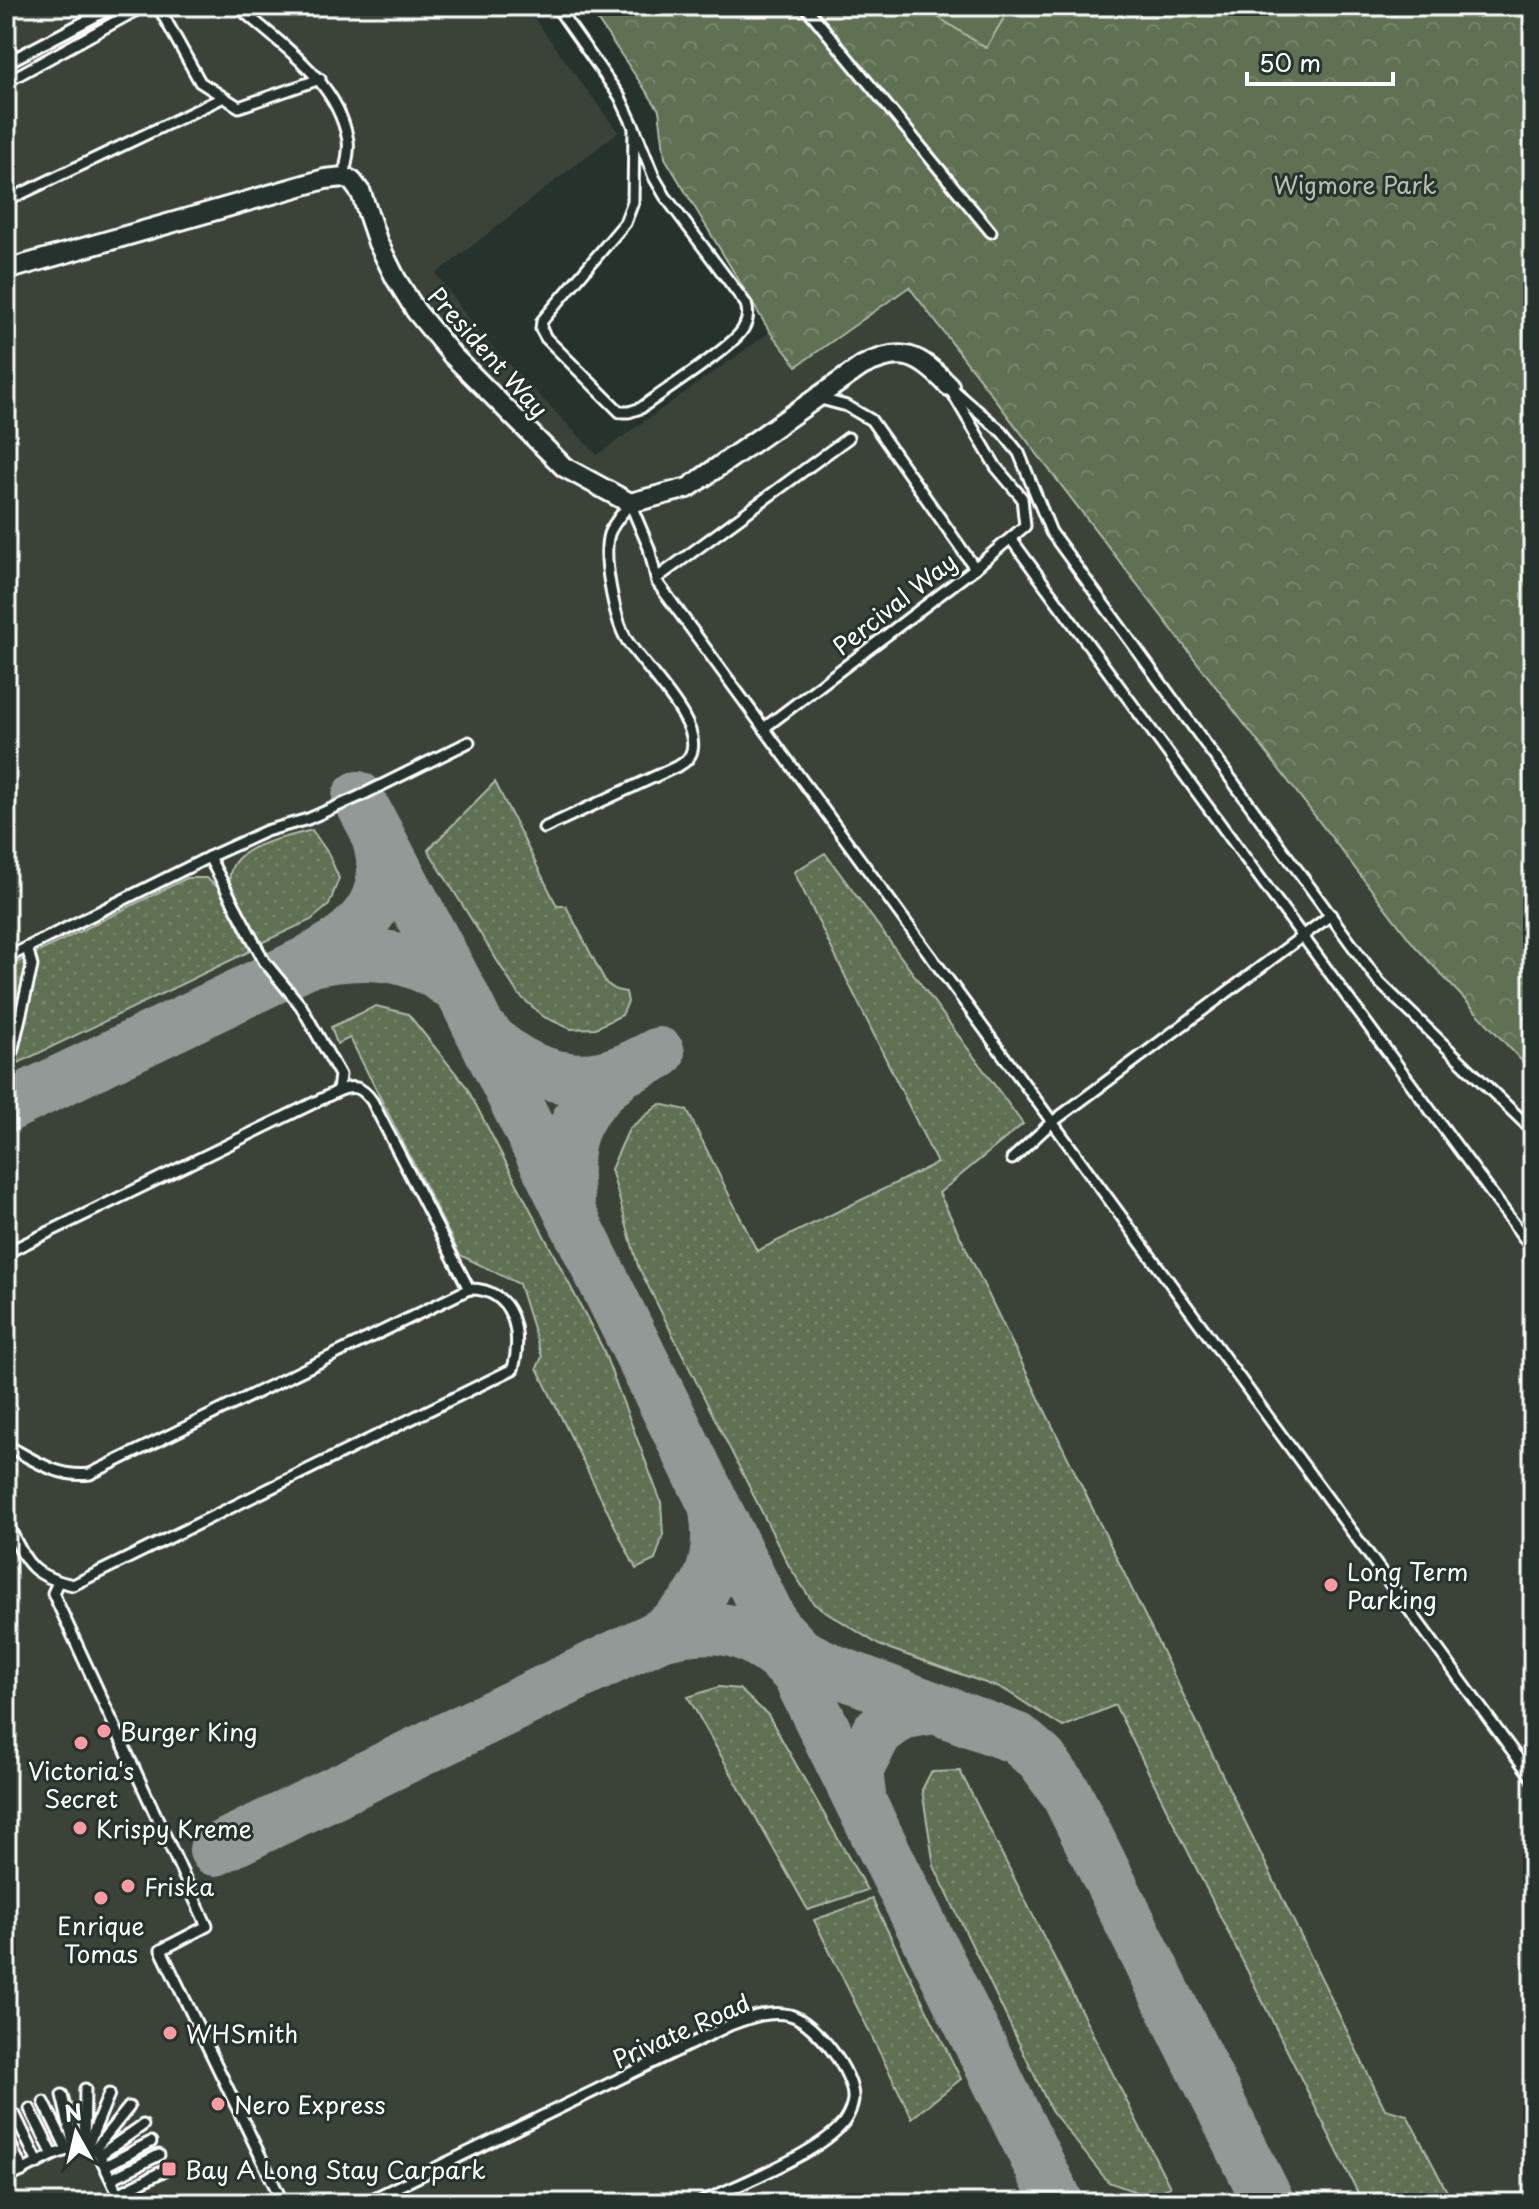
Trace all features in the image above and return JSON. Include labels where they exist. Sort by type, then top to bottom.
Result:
[{"type":"street","points":[[6,270],[325,179],[344,177]]},
{"type":"street","name":"President Way","points":[[344,177],[352,181],[361,193],[378,243],[396,279],[416,311],[452,355],[564,467],[630,503]]},
{"type":"street","points":[[630,503],[688,488],[862,366],[879,358],[897,354],[914,357],[930,366],[949,386]]},
{"type":"lane","points":[[6,63],[115,6]]},
{"type":"lane","points":[[6,82],[144,6]]},
{"type":"lane","points":[[158,6],[200,82],[239,107],[320,79]]},
{"type":"lane","points":[[237,6],[320,79],[343,121],[349,144],[344,177]]},
{"type":"lane","points":[[556,6],[620,97],[634,127],[654,177],[665,196],[746,304],[748,312],[742,332],[727,345],[641,408],[620,412],[546,338],[541,329],[542,321],[625,223],[633,202],[634,127]]},
{"type":"lane","points":[[805,6],[991,232]]},
{"type":"lane","points":[[6,201],[222,98]]},
{"type":"lane","points":[[949,386],[996,467],[1022,498],[1025,526],[975,568]]},
{"type":"lane","points":[[949,386],[1002,432],[1019,453],[1051,532],[1379,982],[1533,1131]]},
{"type":"lane","name":"Percival Way","points":[[764,728],[975,568],[871,420],[847,406],[817,398]]},
{"type":"lane","points":[[657,578],[848,438]]},
{"type":"lane","points":[[630,503],[649,548],[657,578],[1051,1123],[1533,1779]]},
{"type":"lane","points":[[544,828],[680,765],[690,757],[693,747],[684,717],[666,688],[625,639],[615,613],[610,590],[609,534],[630,503]]},
{"type":"lane","points":[[1011,539],[1533,1250]]},
{"type":"lane","points":[[6,958],[209,857],[266,831],[333,808],[469,742]]},
{"type":"lane","points":[[209,857],[264,961],[301,1006],[340,1075],[338,1091]]},
{"type":"lane","points":[[1012,1159],[1051,1123],[1331,915]]},
{"type":"lane","points":[[6,1078],[32,966],[27,947]]},
{"type":"lane","points":[[6,1253],[350,1086],[363,1089],[372,1101],[469,1289]]},
{"type":"lane","points":[[6,1442],[51,1470],[75,1476],[90,1474],[469,1289],[494,1293],[507,1307],[518,1331],[513,1369],[73,1585],[49,1580],[33,1569],[6,1521]]},
{"type":"lane","points":[[58,1582],[53,1593],[207,1926],[161,1950],[271,2184],[283,2203]]},
{"type":"lane","name":"Private Road","points":[[364,2203],[730,2025],[780,2013],[805,2021],[832,2052],[847,2078],[853,2100],[846,2120],[815,2145],[700,2203]]},
{"type":"lane","points":[[85,2089],[85,2148]]},
{"type":"lane","points":[[85,2148],[109,2094]]},
{"type":"lane","points":[[62,2095],[85,2148]]},
{"type":"lane","points":[[44,2102],[105,2166],[118,2194],[167,2169]]},
{"type":"lane","points":[[85,2148],[129,2107]]},
{"type":"lane","points":[[30,2109],[53,2155]]},
{"type":"lane","points":[[15,2115],[38,2163]]},
{"type":"lane","points":[[7,2177],[53,2155],[85,2148],[143,2125]]},
{"type":"lane","points":[[6,2135],[23,2171]]},
{"type":"lane","points":[[105,2166],[151,2142]]},
{"type":"lane","points":[[111,2179],[159,2155]]},
{"type":"shaded area","points":[[6,6],[525,6],[618,132],[436,274],[478,332],[597,455],[770,332],[798,366],[909,287],[1414,945],[1533,1073],[1533,2203],[6,2203]]},
{"type":"green space","name":"Wigmore Park","points":[[588,6],[1533,6],[1533,1073],[1414,945],[909,287],[797,366],[770,332],[665,158],[659,110]]},
{"type":"green space","points":[[921,6],[1011,6],[986,48]]},
{"type":"green space","points":[[495,782],[557,906],[566,906],[606,983],[626,992],[628,1002],[622,1015],[596,1028],[571,1029],[544,1017],[518,994],[428,850]]},
{"type":"green space","points":[[312,830],[328,853],[339,878],[329,905],[311,920],[261,943],[232,888],[231,869],[237,859],[259,845]]},
{"type":"green space","points":[[825,853],[1023,1124],[939,1193],[1385,2109],[1407,2115],[1453,2203],[1363,2203],[1115,1705],[1063,1727],[1005,1690],[879,1645],[814,1604],[789,1566],[638,1266],[611,1169],[629,1129],[660,1104],[687,1110],[757,1251],[937,1163],[794,872]]},
{"type":"green space","points":[[187,878],[206,878],[219,888],[250,951],[6,1069],[6,968]]},
{"type":"green space","points":[[376,1006],[408,1014],[466,1086],[602,1347],[661,1502],[663,1535],[655,1560],[636,1569],[537,1368],[542,1357],[519,1284],[460,1255],[350,1038],[337,1044],[331,1027]]},
{"type":"green space","points":[[719,1687],[739,1689],[768,1715],[867,1890],[808,1910],[688,1697]]},
{"type":"green space","points":[[960,1771],[1170,2187],[1150,2197],[1108,2182],[1051,2110],[934,1866],[922,1790],[931,1772]]},
{"type":"green space","points":[[872,1899],[961,2079],[912,2118],[814,1920]]},
{"type":"taxiway","points":[[358,797],[462,993],[1058,2203]]},
{"type":"taxiway","points":[[310,960],[345,938],[370,912],[382,878],[377,837]]},
{"type":"taxiway","points":[[6,1107],[307,962],[349,955],[389,957],[427,969],[462,993]]},
{"type":"taxiway","points":[[484,1033],[512,1057],[528,1066],[563,1077],[600,1077],[624,1070],[659,1053]]},
{"type":"taxiway","points":[[569,1203],[567,1161],[574,1128],[592,1100],[622,1071]]},
{"type":"taxiway","points":[[215,1850],[660,1635],[689,1610],[708,1582],[717,1549],[715,1510]]},
{"type":"taxiway","points":[[660,1635],[700,1628],[733,1631],[764,1645],[795,1671]]},
{"type":"taxiway","points":[[780,1633],[800,1654],[833,1670],[1018,1739],[1041,1759],[1066,1793],[1269,2203]]},
{"type":"taxiway","points":[[861,1803],[857,1771],[877,1732],[901,1714],[934,1708]]},
{"type":"place","name":"Long Term Parking","points":[[1331,1585]]},
{"type":"place","name":"Burger King","points":[[104,1731]]},
{"type":"place","name":"Victoria's Secret","points":[[81,1743]]},
{"type":"place","name":"Krispy Kreme","points":[[80,1828]]},
{"type":"place","name":"Friska","points":[[128,1886]]},
{"type":"place","name":"Enrique Tomas","points":[[101,1898]]},
{"type":"place","name":"WHSmith","points":[[170,2033]]},
{"type":"place","name":"Nero Express","points":[[218,2104]]},
{"type":"place","name":"Bay A Long Stay Carpark","points":[[169,2169]]}]
